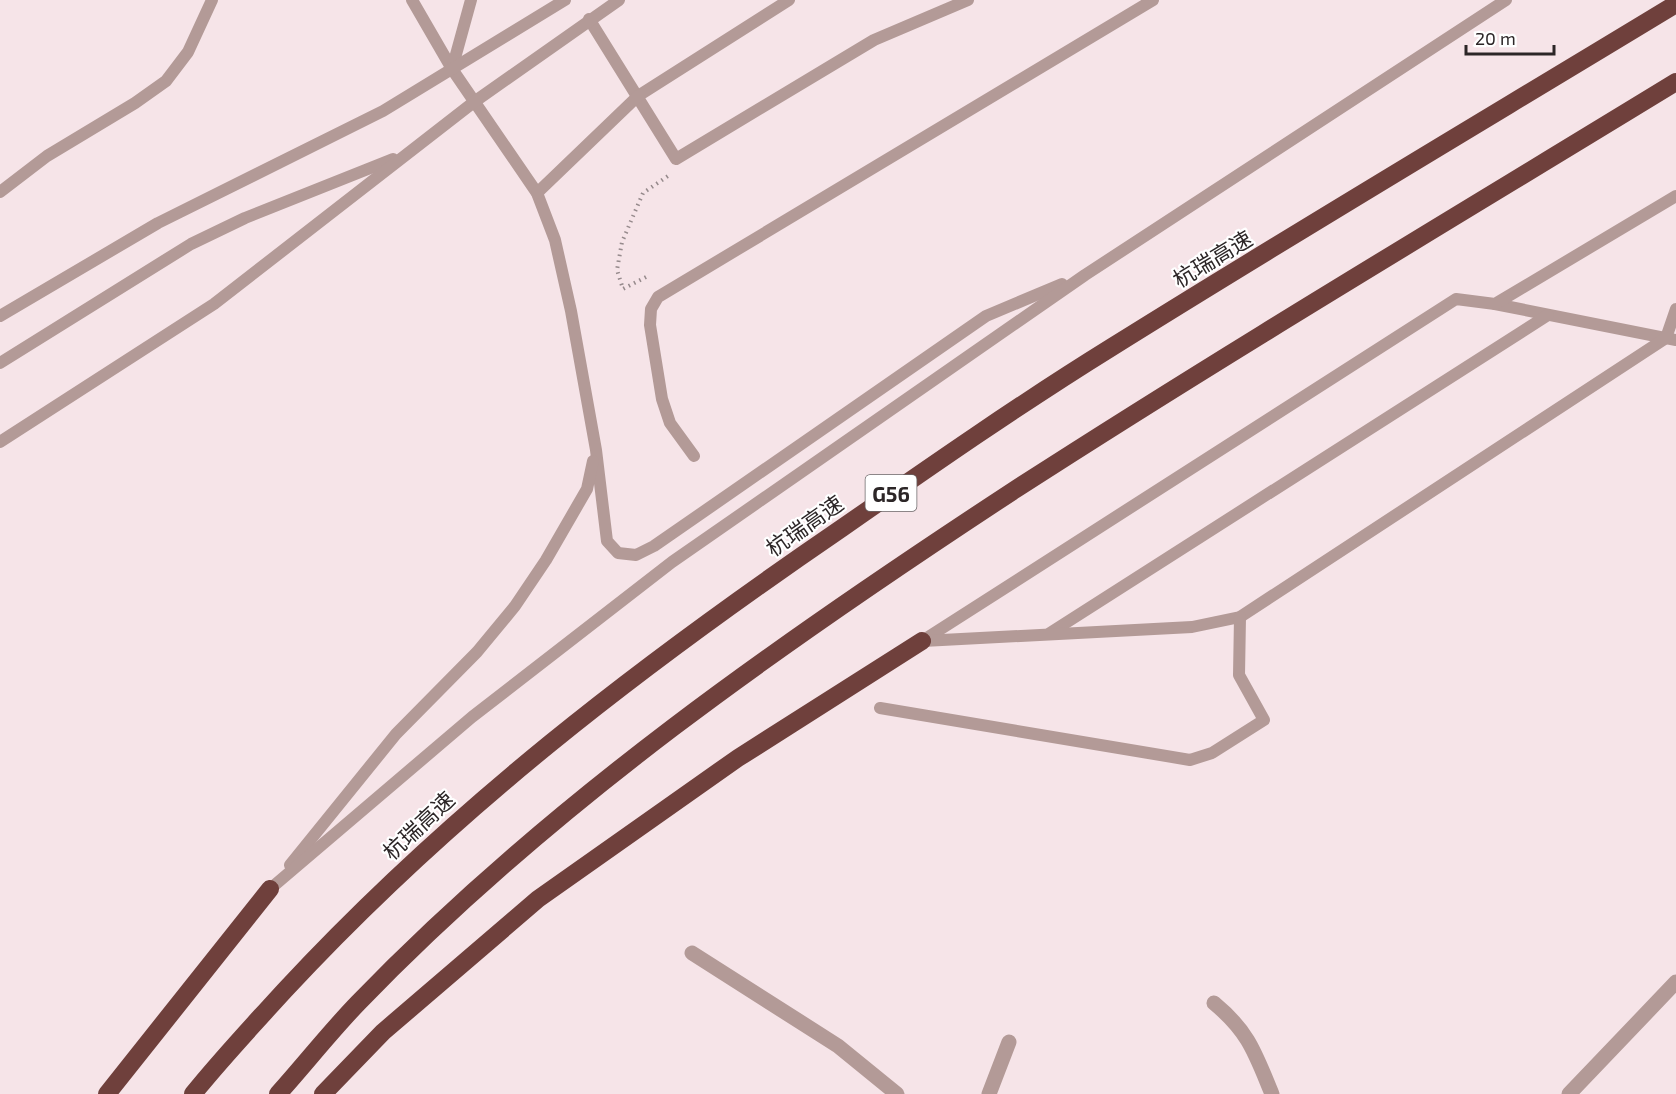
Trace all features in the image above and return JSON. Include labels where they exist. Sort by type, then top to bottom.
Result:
[{"type":"highway","name":"杭瑞高速","points":[[193,1094],[326,946],[444,832],[588,710],[747,593],[927,469],[1109,349],[1676,4]]},
{"type":"highway","points":[[278,1094],[358,1003],[477,888],[612,774],[785,646],[953,531],[1138,410],[1676,82]]},
{"type":"highway","points":[[323,1094],[384,1032],[538,899],[738,758],[922,641]]},
{"type":"highway","points":[[107,1094],[270,890]]},
{"type":"street","points":[[692,953],[838,1046],[897,1094]]},
{"type":"street","points":[[1569,1094],[1676,982]]},
{"type":"street","points":[[1214,1003],[1236,1021],[1252,1044],[1272,1094]]},
{"type":"street","points":[[989,1094],[1009,1042]]},
{"type":"lane","points":[[0,192],[47,156],[135,103],[166,81],[188,52],[212,0]]},
{"type":"lane","points":[[412,0],[452,69],[537,193],[555,240],[571,311],[596,450],[607,541],[618,553],[636,555],[654,546],[986,316],[1085,275]]},
{"type":"lane","points":[[452,69],[471,0]]},
{"type":"lane","points":[[0,316],[158,223],[383,111],[564,0]]},
{"type":"lane","points":[[0,442],[214,304],[474,102],[619,0]]},
{"type":"lane","points":[[537,193],[638,96],[789,0]]},
{"type":"lane","points":[[694,456],[670,423],[662,399],[650,325],[651,309],[658,297],[1153,0]]},
{"type":"lane","points":[[270,890],[472,717],[672,562],[1085,275],[1506,0]]},
{"type":"lane","points":[[589,19],[676,159],[874,40],[961,2]]},
{"type":"lane","points":[[0,363],[191,244],[245,218],[408,153]]},
{"type":"lane","points":[[1495,304],[1676,196]]},
{"type":"lane","points":[[922,641],[1456,299],[1495,304],[1671,339]]},
{"type":"lane","points":[[922,641],[1192,627],[1240,618],[1671,339],[1676,309]]},
{"type":"lane","points":[[1049,634],[1548,315]]},
{"type":"lane","points":[[270,890],[396,734],[477,652],[515,606],[546,560],[587,489],[596,450]]},
{"type":"lane","points":[[880,708],[1190,760],[1212,753],[1264,720],[1239,675],[1240,618]]},
{"type":"path","points":[[650,275],[623,289],[616,270],[622,243],[643,193],[680,168],[676,159]]}]
